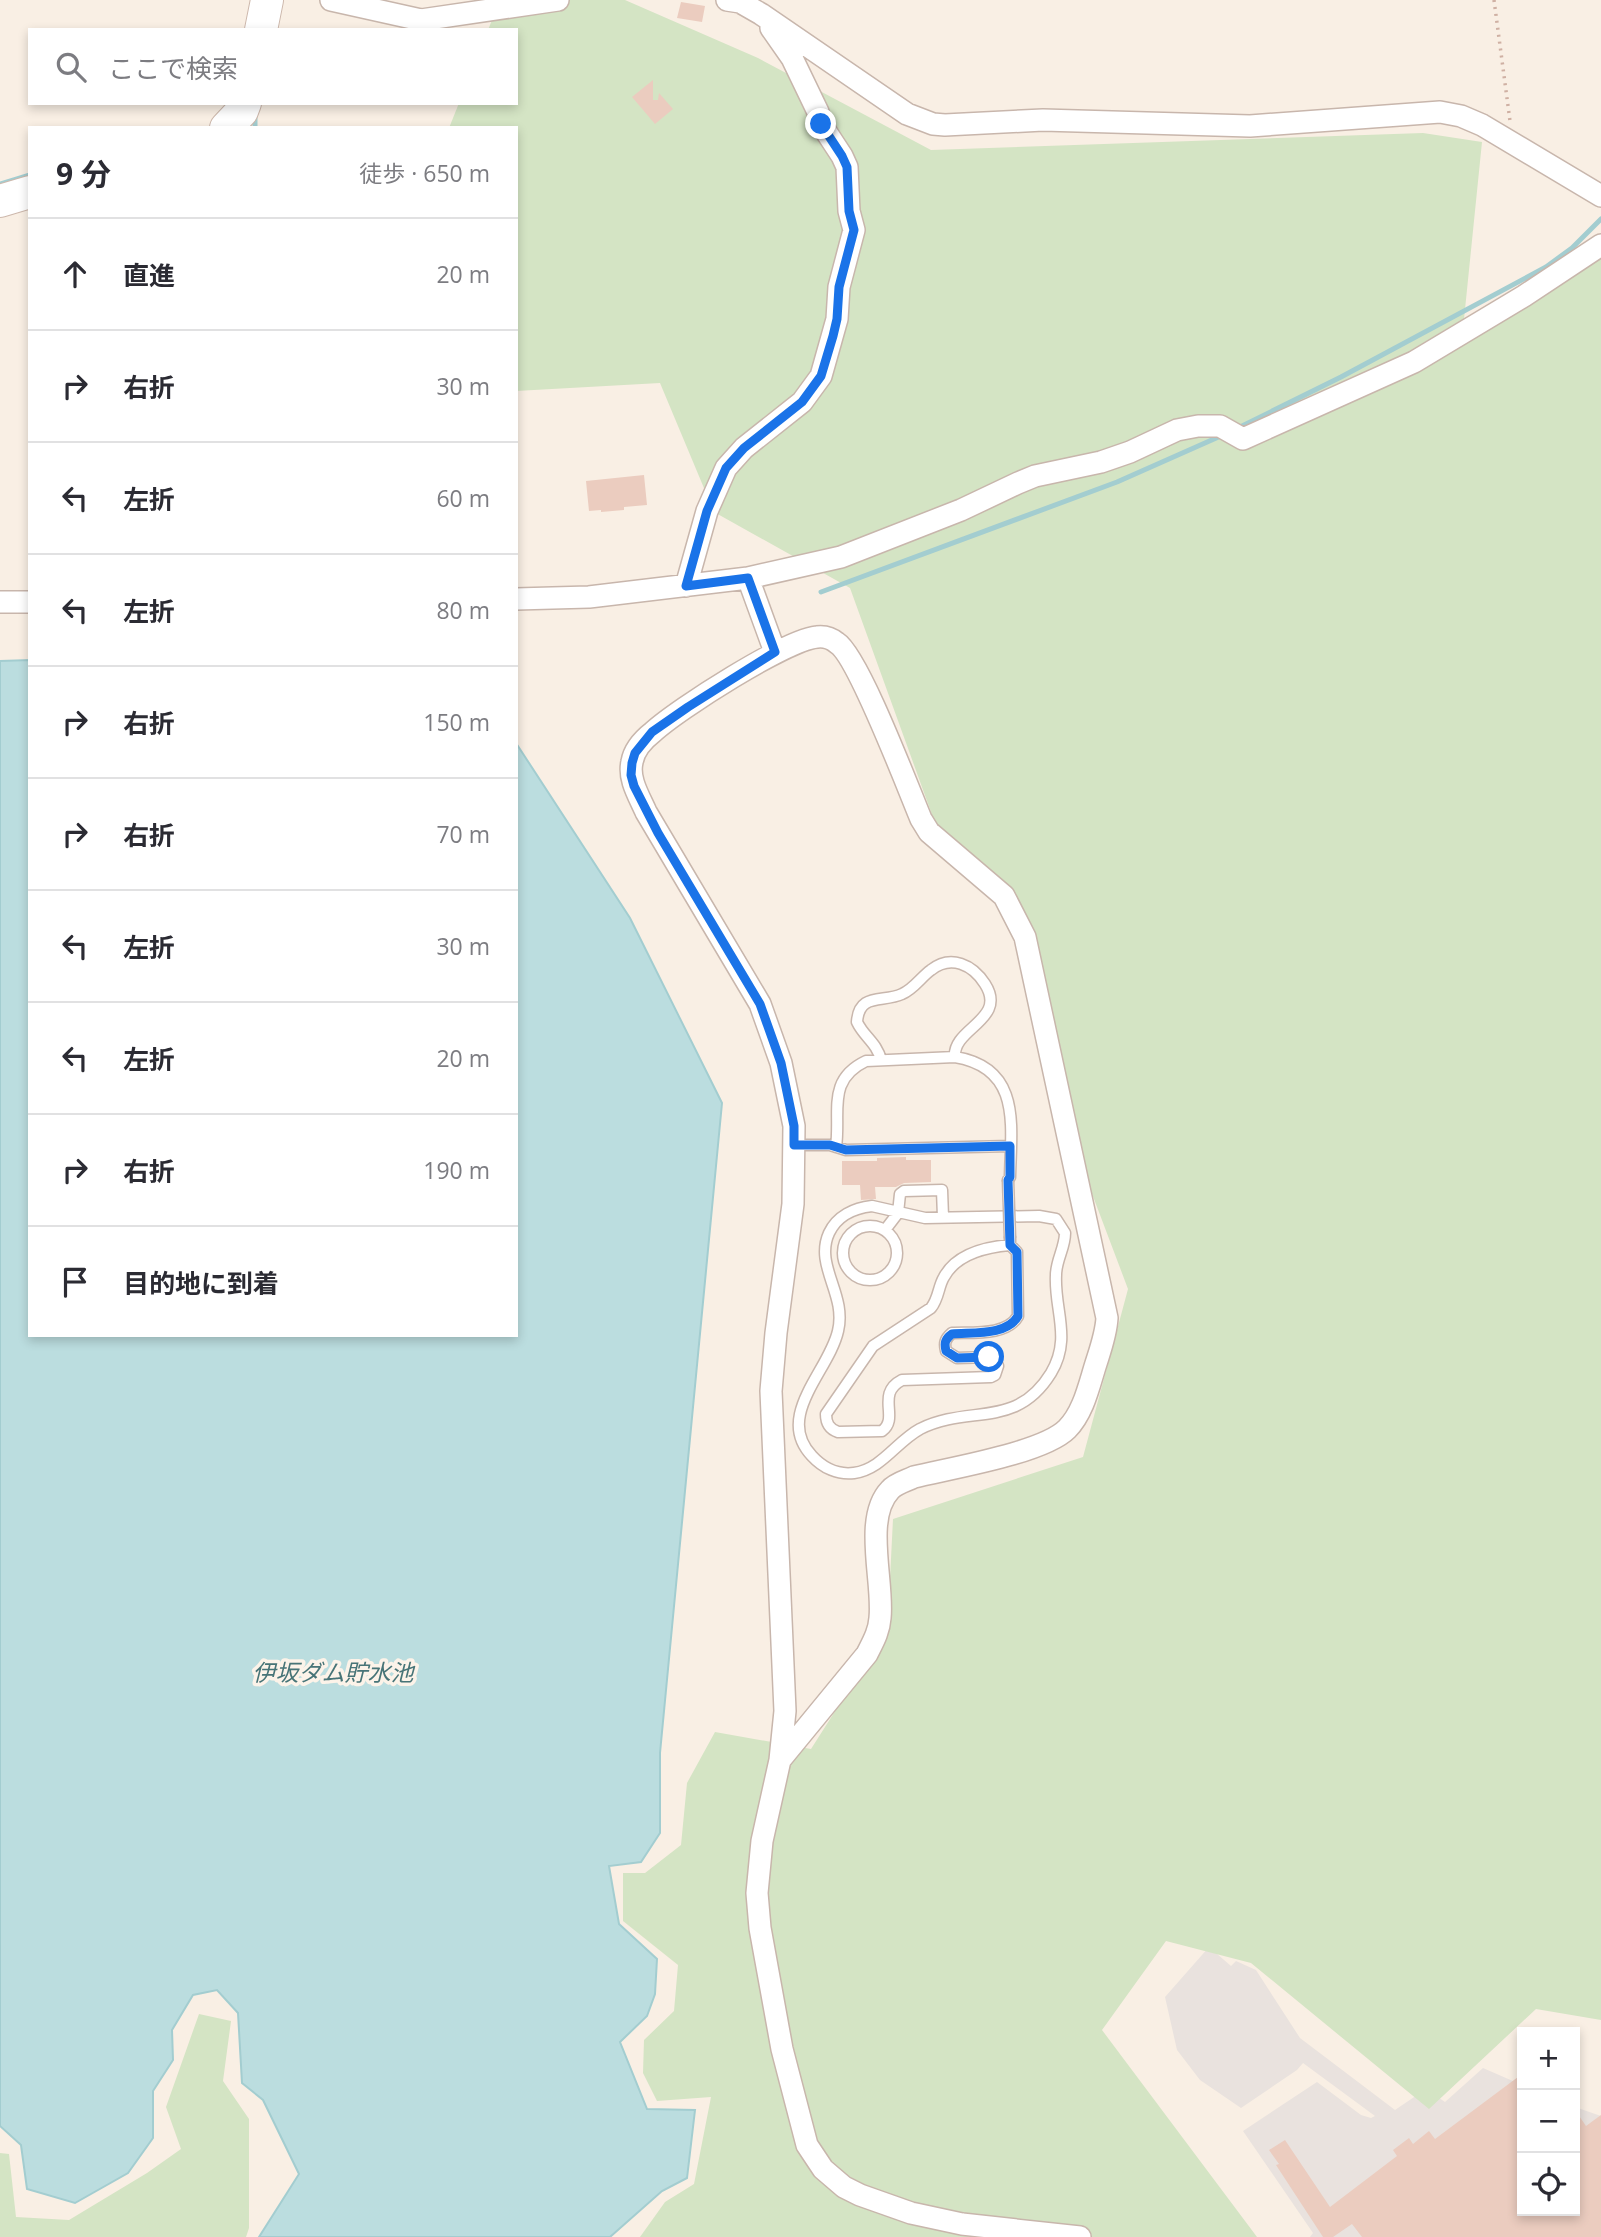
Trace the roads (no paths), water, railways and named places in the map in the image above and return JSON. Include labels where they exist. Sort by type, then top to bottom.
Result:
[{"type":"street","points":[[261,28],[267,0]]},
{"type":"street","points":[[331,0],[421,20],[558,0]]},
{"type":"street","points":[[735,1],[761,14],[907,114],[933,124],[971,125],[1043,120],[1250,126],[1440,112],[1461,116],[1482,125],[1601,196]]},
{"type":"street","points":[[686,586],[707,511],[726,468],[744,448],[802,402],[821,376],[837,319],[839,287],[854,230],[849,211],[847,167],[821,124],[792,58],[761,14]]},
{"type":"street","points":[[228,126],[244,105]]},
{"type":"street","points":[[0,201],[28,193]]},
{"type":"street","points":[[518,599],[589,597],[748,578],[841,556],[961,510],[1018,483],[1101,462],[1177,430],[1198,425],[1220,426],[1243,439],[1414,362],[1601,246]]},
{"type":"street","points":[[748,578],[775,652]]},
{"type":"street","points":[[0,603],[28,602]]},
{"type":"street","points":[[780,1760],[867,1654],[877,1636],[880,1618],[877,1519],[883,1499],[895,1485],[914,1477],[1046,1443],[1068,1429],[1086,1395],[1106,1332],[1107,1318],[1025,937],[1004,896],[929,832],[865,687],[846,651],[828,637],[816,637],[775,652],[652,732],[635,753],[631,775],[658,833],[760,1004],[781,1063],[794,1126],[793,1204],[771,1391],[785,1711],[780,1760],[762,1841],[757,1893],[760,1928],[782,2049],[807,2145],[815,2160],[833,2179],[860,2195],[911,2213],[962,2224],[1080,2237]]},
{"type":"lane","points":[[881,1060],[876,1045],[860,1029],[857,1022],[861,1007],[870,1000],[892,998],[904,993],[930,970],[942,963],[954,962],[974,970],[988,989],[990,1003],[980,1023],[956,1044],[955,1057]]},
{"type":"lane","points":[[836,1147],[837,1101],[842,1083],[859,1064],[866,1061],[955,1057],[980,1064],[994,1076],[1006,1090],[1010,1110],[1010,1241],[1017,1252],[1018,1316],[1015,1322],[1000,1330],[952,1334],[944,1345],[946,1351],[957,1358],[989,1357],[998,1366],[995,1375],[902,1380],[889,1392],[889,1421],[886,1429],[838,1433],[826,1420],[826,1414],[873,1346],[932,1308],[944,1276],[963,1258],[980,1249],[1010,1241]]},
{"type":"lane","points":[[794,1145],[830,1145],[846,1150],[1010,1146]]},
{"type":"lane","points":[[885,1230],[898,1213],[900,1194],[904,1191],[942,1191],[943,1217]]},
{"type":"lane","points":[[872,1206],[898,1213],[925,1218],[1046,1216],[1056,1219],[1065,1233],[1065,1239],[1058,1261],[1056,1285],[1062,1330],[1054,1367],[1035,1394],[1018,1406],[1000,1412],[949,1419],[933,1424],[906,1438],[875,1466],[853,1473],[839,1473],[830,1470],[812,1456],[800,1437],[798,1426],[801,1405],[828,1359],[840,1319],[838,1295],[824,1258],[826,1242],[833,1226],[854,1209],[872,1206]]},
{"type":"lane","points":[[875,1226],[885,1230],[895,1242],[897,1261],[886,1276],[877,1280],[858,1278],[845,1265],[843,1248],[846,1240],[858,1228],[875,1226]]},
{"type":"water","name":"伊坂ダム貯水池","points":[[28,660],[28,1337],[518,1337],[518,746],[630,918],[722,1103],[660,1753],[660,1833],[641,1862],[609,1866],[619,1924],[657,1959],[655,1994],[647,2016],[620,2042],[647,2109],[695,2110],[687,2178],[662,2191],[610,2237],[259,2237],[299,2174],[263,2100],[242,2083],[238,2013],[217,1990],[193,1995],[172,2030],[173,2060],[153,2091],[153,2138],[128,2173],[75,2203],[27,2189],[21,2145],[0,2126],[0,661]]},
{"type":"waterway","points":[[255,113],[255,126]]},
{"type":"waterway","points":[[0,184],[28,176]]},
{"type":"waterway","points":[[1238,428],[1341,377],[1546,267],[1572,248],[1601,219]]},
{"type":"waterway","points":[[821,592],[1117,482],[1223,435]]}]
